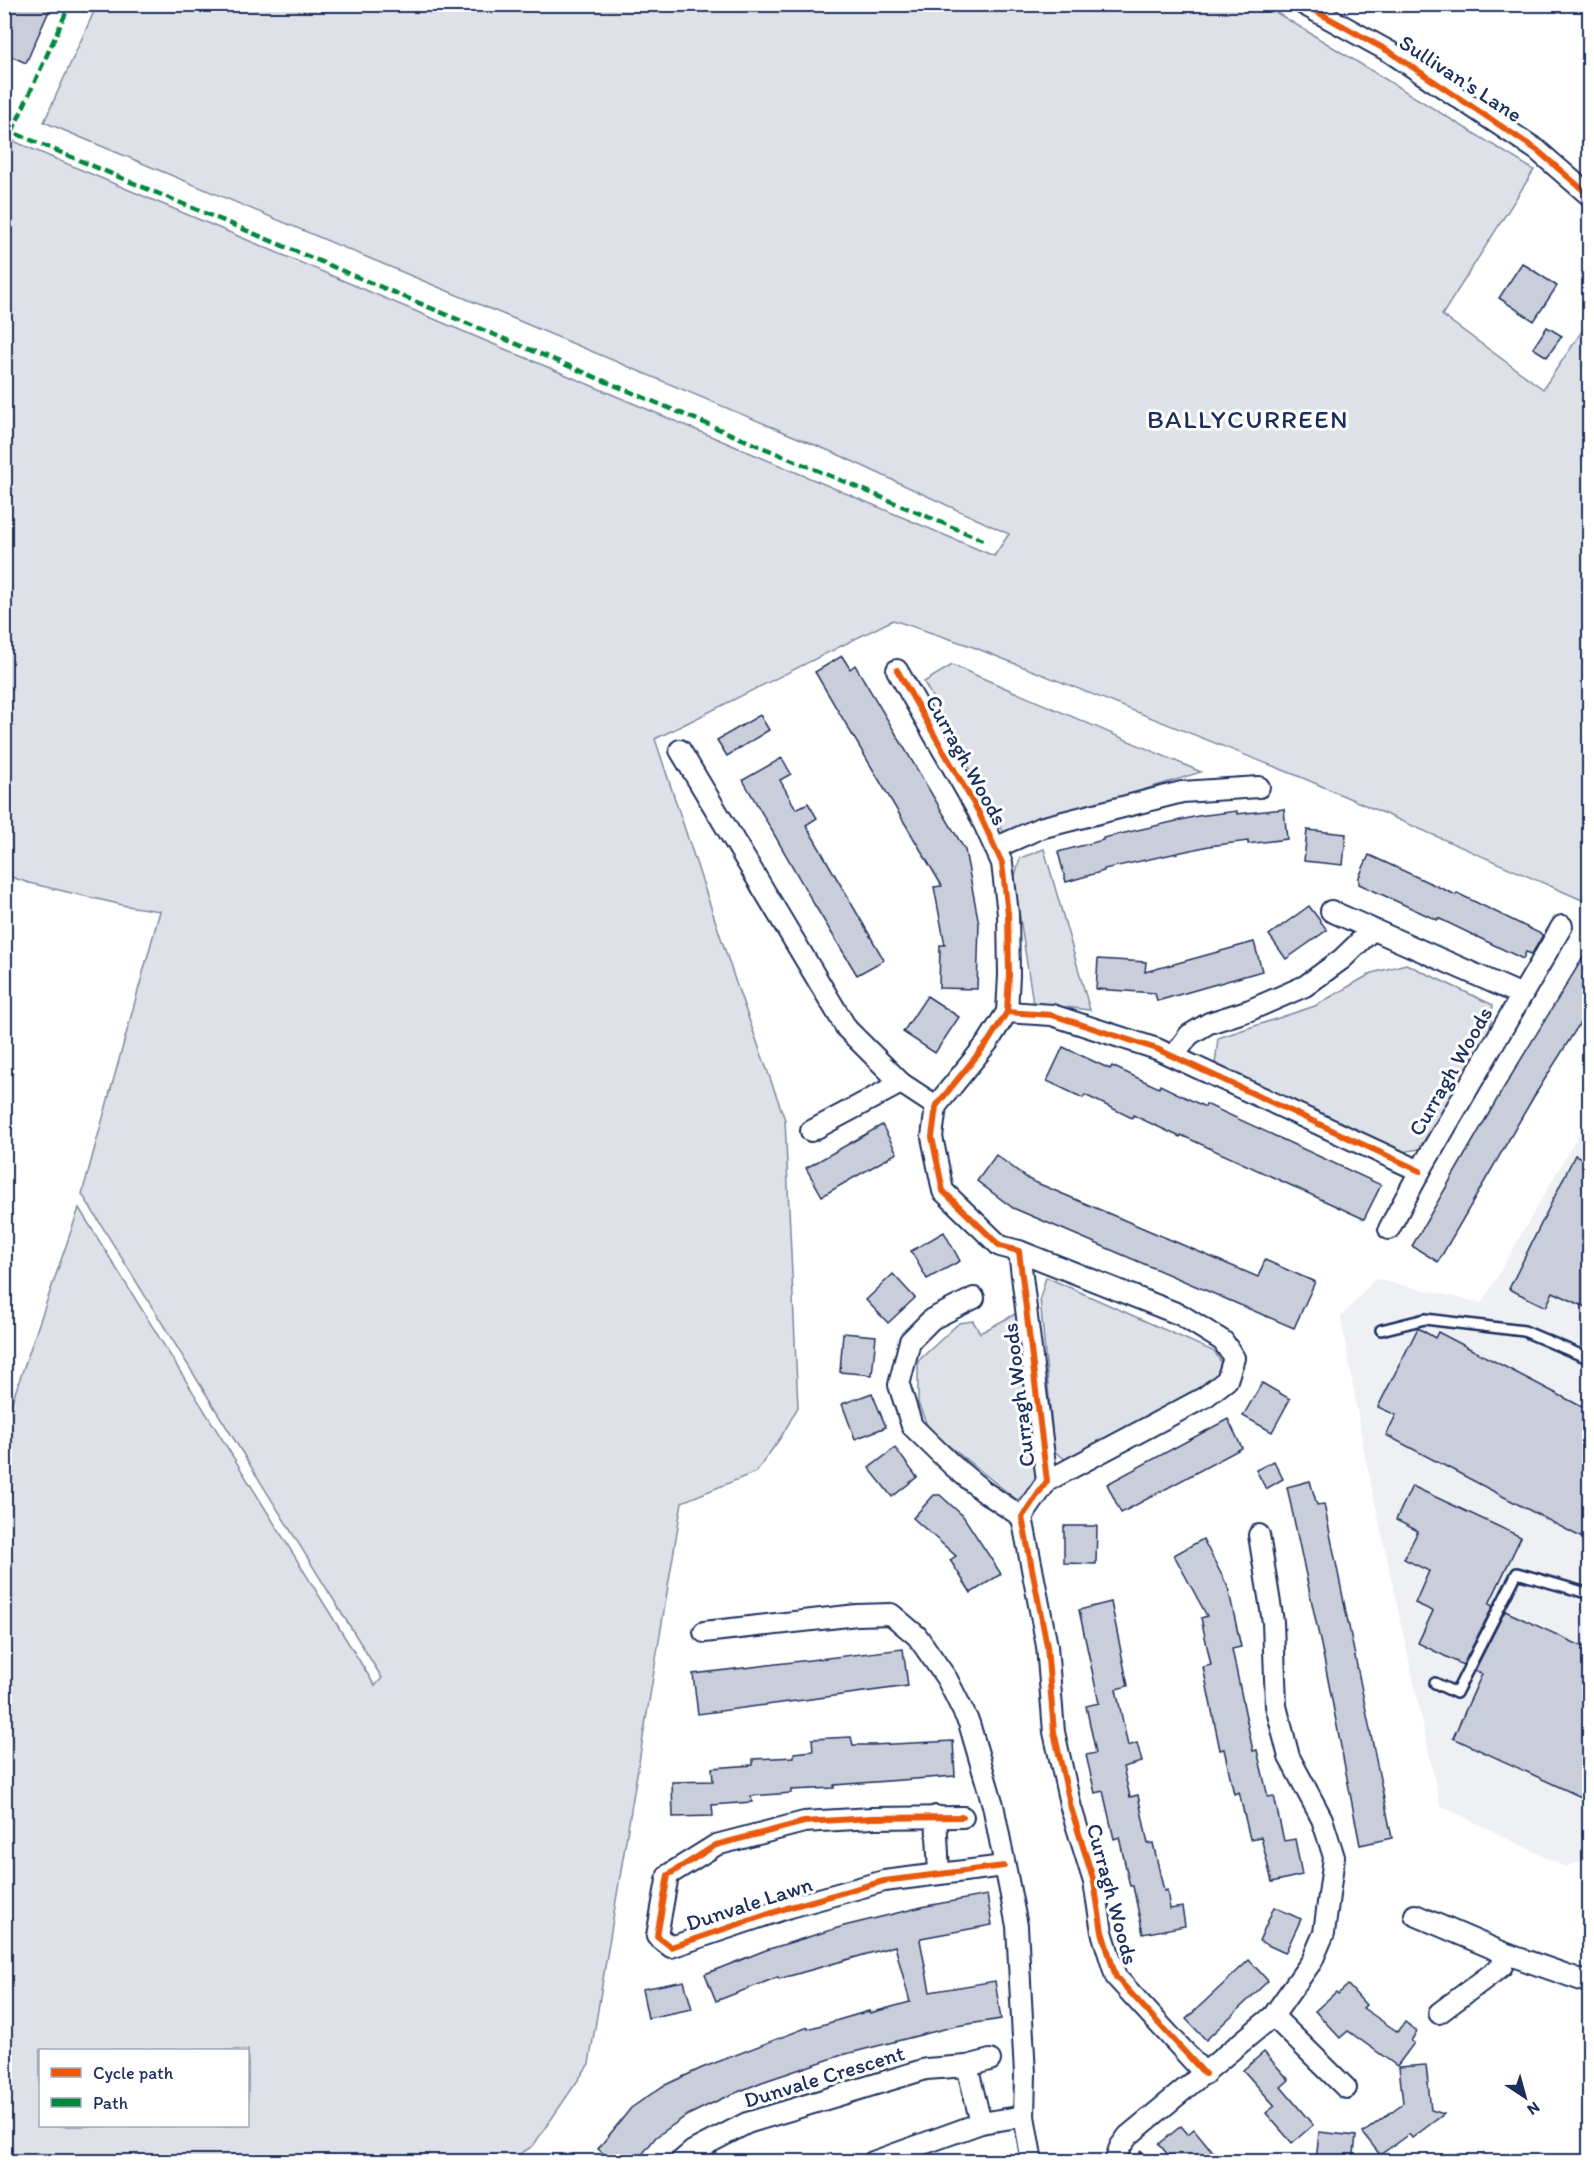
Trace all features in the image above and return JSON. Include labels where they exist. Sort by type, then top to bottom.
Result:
[{"type":"street","name":"Sullivan's Lane","points":[[1303,4],[1390,52],[1537,150],[1590,196]]},
{"type":"street","name":"Curragh Woods","points":[[897,670],[978,812],[1002,863],[1008,914],[1007,1012],[988,1042],[936,1106],[932,1137],[943,1191],[1000,1246],[1020,1251],[1181,1315],[1223,1341],[1234,1358],[1227,1380],[1205,1397],[1047,1481],[1022,1517],[1047,1646],[1054,1732],[1071,1808],[1094,1882],[1102,1932],[1116,1977],[1205,2073]]},
{"type":"street","points":[[680,750],[847,1029],[901,1083],[936,1106]]},
{"type":"street","name":"Curragh Woods","points":[[995,848],[1040,828],[1182,792],[1259,787]]},
{"type":"street","name":"Curragh Woods","points":[[1331,911],[1522,995]]},
{"type":"street","name":"Curragh Woods","points":[[1389,1229],[1420,1171],[1562,926]]},
{"type":"street","points":[[1174,1056],[1190,1035],[1209,1023],[1250,1010],[1305,986],[1342,959],[1372,930]]},
{"type":"street","name":"Curragh Woods","points":[[1007,1012],[1052,1015],[1174,1056],[1420,1171]]},
{"type":"street","points":[[811,1131],[901,1083]]},
{"type":"street","name":"Curragh Woods","points":[[1020,1251],[1047,1481]]},
{"type":"street","points":[[974,1298],[932,1319],[910,1341],[899,1385],[912,1426],[983,1491],[1022,1517]]},
{"type":"street","points":[[1115,2162],[1120,2147],[1128,2136],[1274,2016],[1312,1961],[1324,1933],[1334,1857],[1322,1819],[1289,1758],[1276,1706],[1274,1622],[1259,1534]]},
{"type":"street","points":[[704,1632],[857,1615],[891,1614],[916,1636],[947,1679],[969,1723],[982,1763],[993,1805],[1017,1926],[1025,2074],[1023,2116],[1032,2162]]},
{"type":"street","points":[[936,1816],[939,1873]]},
{"type":"street","name":"Dunvale Lawn","points":[[963,1816],[804,1822],[716,1845],[668,1875],[657,1936],[671,1947],[787,1908],[884,1881],[1005,1866]]},
{"type":"street","points":[[1415,1915],[1504,1953],[1590,1983]]},
{"type":"street","points":[[1439,2013],[1502,1966],[1504,1953]]},
{"type":"street","points":[[1274,2016],[1346,2088]]},
{"type":"street","name":"Dunvale Crescent","points":[[680,2162],[693,2151],[747,2123],[926,2069],[967,2066],[990,2060]]},
{"type":"street","points":[[967,2066],[981,2123]]},
{"type":"street","points":[[873,2162],[981,2123],[1023,2116]]},
{"type":"lane","points":[[1381,1330],[1425,1319],[1524,1331],[1590,1359]]},
{"type":"lane","points":[[1436,1683],[1456,1693],[1517,1573],[1590,1594]]},
{"type":"shaded area","points":[[97,5],[1264,5],[1534,170],[1442,315],[1543,389],[1589,321],[1589,903],[1303,778],[968,645],[893,620],[655,739],[736,983],[785,1120],[798,1407],[781,1437],[756,1472],[682,1502],[589,2064],[533,2146],[509,2161],[5,2161],[5,1422],[79,1208],[375,1686],[382,1678],[82,1194],[160,911],[127,906],[29,883],[5,875],[5,142],[11,140],[994,556],[1009,534],[839,455],[44,122]]},
{"type":"shaded area","points":[[952,665],[1201,772],[1004,833],[924,682]]},
{"type":"shaded area","points":[[1044,849],[1090,1010],[1033,1003],[1014,879],[1020,858]]},
{"type":"shaded area","points":[[1406,964],[1493,1005],[1489,1039],[1419,1149],[1397,1153],[1215,1065],[1218,1038],[1315,1006],[1372,973]]},
{"type":"shaded area","points":[[1589,1116],[1589,1858],[1565,1867],[1440,1805],[1364,1451],[1341,1317],[1375,1279],[1482,1303]]},
{"type":"shaded area","points":[[1046,1277],[1215,1352],[1222,1364],[1216,1381],[1065,1459],[1054,1451],[1040,1298]]},
{"type":"shaded area","points":[[1017,1313],[1037,1484],[1017,1500],[929,1430],[918,1403],[918,1361],[959,1323],[973,1321],[980,1333]]},
{"type":"building","points":[[4,4],[52,4],[26,63],[4,53]]},
{"type":"building","points":[[1522,263],[1557,286],[1534,321],[1499,298]]},
{"type":"building","points":[[1547,327],[1562,336],[1547,357],[1533,348]]},
{"type":"building","points":[[842,656],[850,669],[855,665],[965,850],[979,924],[977,989],[939,988],[940,945],[945,945],[934,887],[942,886],[815,672]]},
{"type":"building","points":[[760,715],[769,730],[727,756],[717,740]]},
{"type":"building","points":[[782,758],[791,774],[780,780],[796,809],[808,803],[817,818],[806,825],[884,960],[857,975],[743,780]]},
{"type":"building","points":[[1284,809],[1287,839],[1209,846],[1104,869],[1104,871],[1066,882],[1058,852],[1103,840],[1103,838],[1198,816],[1237,811],[1237,814]]},
{"type":"building","points":[[1307,830],[1346,834],[1343,865],[1304,861]]},
{"type":"building","points":[[1369,855],[1456,895],[1457,893],[1543,935],[1532,954],[1526,952],[1523,959],[1438,918],[1437,920],[1359,884],[1359,877]]},
{"type":"building","points":[[1309,906],[1327,930],[1286,959],[1269,935]]},
{"type":"building","points":[[1254,942],[1262,971],[1157,1001],[1155,993],[1096,989],[1098,959],[1146,962],[1145,972]]},
{"type":"building","points":[[1590,946],[1590,1007],[1533,1098],[1438,1262],[1412,1246],[1503,1089]]},
{"type":"building","points":[[927,996],[959,1017],[935,1053],[903,1032]]},
{"type":"building","points":[[1063,1047],[1110,1069],[1112,1066],[1159,1088],[1160,1085],[1205,1107],[1206,1104],[1381,1185],[1364,1219],[1181,1135],[1180,1137],[1133,1115],[1132,1118],[1085,1095],[1083,1098],[1047,1081]]},
{"type":"building","points":[[882,1125],[897,1153],[822,1196],[806,1168]]},
{"type":"building","points":[[996,1155],[1030,1180],[1258,1277],[1265,1260],[1315,1282],[1294,1328],[1013,1208],[977,1181]]},
{"type":"building","points":[[1575,1155],[1590,1162],[1590,1309],[1553,1292],[1546,1307],[1509,1289]]},
{"type":"building","points":[[944,1232],[960,1261],[927,1279],[911,1251]]},
{"type":"building","points":[[893,1274],[915,1298],[888,1323],[866,1300]]},
{"type":"building","points":[[1418,1328],[1435,1338],[1438,1332],[1590,1411],[1590,1542],[1386,1435],[1396,1415],[1378,1407]]},
{"type":"building","points":[[843,1333],[876,1336],[872,1375],[840,1372]]},
{"type":"building","points":[[1262,1383],[1290,1399],[1272,1432],[1243,1416]]},
{"type":"building","points":[[872,1393],[886,1427],[855,1439],[842,1404]]},
{"type":"building","points":[[1228,1419],[1242,1448],[1121,1513],[1107,1484]]},
{"type":"building","points":[[895,1448],[917,1477],[892,1497],[869,1468]]},
{"type":"building","points":[[1274,1461],[1283,1479],[1266,1489],[1256,1470]]},
{"type":"building","points":[[1310,1481],[1317,1505],[1324,1504],[1392,1838],[1360,1845],[1324,1659],[1287,1487]]},
{"type":"building","points":[[1412,1486],[1521,1537],[1489,1604],[1493,1606],[1463,1665],[1418,1643],[1433,1611],[1415,1603],[1429,1571],[1404,1559],[1418,1531],[1396,1520]]},
{"type":"building","points":[[934,1495],[940,1495],[963,1516],[1001,1574],[971,1593],[950,1560],[956,1556],[913,1518]]},
{"type":"building","points":[[1064,1526],[1097,1526],[1096,1564],[1064,1563]]},
{"type":"building","points":[[1203,1539],[1230,1591],[1241,1647],[1232,1649],[1253,1751],[1257,1750],[1268,1797],[1274,1796],[1284,1841],[1295,1839],[1302,1875],[1272,1882],[1261,1837],[1250,1839],[1239,1792],[1234,1794],[1224,1749],[1220,1750],[1203,1667],[1211,1665],[1201,1618],[1207,1616],[1174,1555]]},
{"type":"building","points":[[1111,1602],[1128,1686],[1116,1689],[1128,1746],[1137,1743],[1142,1762],[1123,1767],[1130,1797],[1138,1795],[1148,1844],[1153,1843],[1164,1891],[1167,1890],[1170,1909],[1182,1907],[1185,1926],[1143,1934],[1133,1886],[1130,1886],[1119,1837],[1114,1839],[1103,1791],[1095,1793],[1086,1755],[1096,1753],[1086,1706],[1099,1703],[1079,1610]]},
{"type":"building","points":[[1505,1611],[1590,1650],[1590,1801],[1453,1738],[1482,1674],[1475,1670]]},
{"type":"building","points":[[903,1649],[908,1686],[698,1714],[693,1674]]},
{"type":"building","points":[[851,1737],[853,1745],[953,1741],[955,1776],[791,1790],[791,1793],[751,1796],[752,1802],[712,1805],[713,1816],[673,1817],[672,1782],[713,1781],[712,1768],[753,1765],[753,1759],[794,1757],[794,1753],[813,1751],[812,1739]]},
{"type":"building","points":[[987,1895],[992,1925],[920,1940],[930,1992],[995,1981],[1001,2019],[956,2026],[842,2055],[762,2082],[686,2116],[656,2137],[636,2162],[614,2162],[598,2149],[631,2108],[663,2086],[702,2068],[808,2027],[808,2029],[910,2002],[895,1946],[779,1979],[778,1977],[716,2001],[705,1974],[766,1950],[844,1926],[926,1906]]},
{"type":"building","points":[[1274,1907],[1301,1919],[1285,1953],[1259,1941]]},
{"type":"building","points":[[1249,1960],[1268,1981],[1206,2040],[1186,2019]]},
{"type":"building","points":[[684,1981],[692,2009],[648,2018],[642,1989]]},
{"type":"building","points":[[1348,1985],[1366,2005],[1363,2008],[1398,2032],[1405,2022],[1417,2031],[1411,2041],[1414,2043],[1397,2066],[1348,2031],[1340,2038],[1315,2011],[1336,1992],[1338,1994]]},
{"type":"building","points":[[1264,2052],[1289,2080],[1281,2087],[1313,2125],[1292,2143],[1266,2113],[1275,2106],[1243,2070]]},
{"type":"building","points":[[1426,2065],[1431,2110],[1444,2114],[1412,2138],[1409,2134],[1380,2155],[1363,2133],[1403,2103],[1399,2067]]},
{"type":"building","points":[[1181,2126],[1188,2134],[1194,2129],[1221,2162],[1174,2162],[1159,2144]]},
{"type":"building","points":[[1319,2132],[1356,2136],[1353,2162],[1316,2160]]},
{"type":"marked path","points":[[12,132],[70,4]]},
{"type":"marked path","points":[[4,134],[12,132],[983,540]]},
{"type":"cycle path","points":[[1303,4],[1390,52],[1537,150],[1590,196]]},
{"type":"cycle path","points":[[897,670],[978,811],[1002,863],[1008,914],[1007,1012],[988,1042],[936,1106],[932,1137],[943,1191],[1000,1246],[1019,1251],[1047,1481],[1022,1517],[1047,1646],[1054,1732],[1071,1808],[1094,1882],[1102,1932],[1116,1977],[1205,2074]]},
{"type":"cycle path","points":[[1007,1012],[1052,1015],[1157,1049],[1420,1171]]},
{"type":"cycle path","points":[[963,1817],[872,1818],[804,1822],[716,1845],[668,1875],[657,1936],[671,1947],[787,1908],[884,1881],[1004,1866]]},
{"type":"district","name":"BALLYCURREEN","points":[[1248,419]]}]
